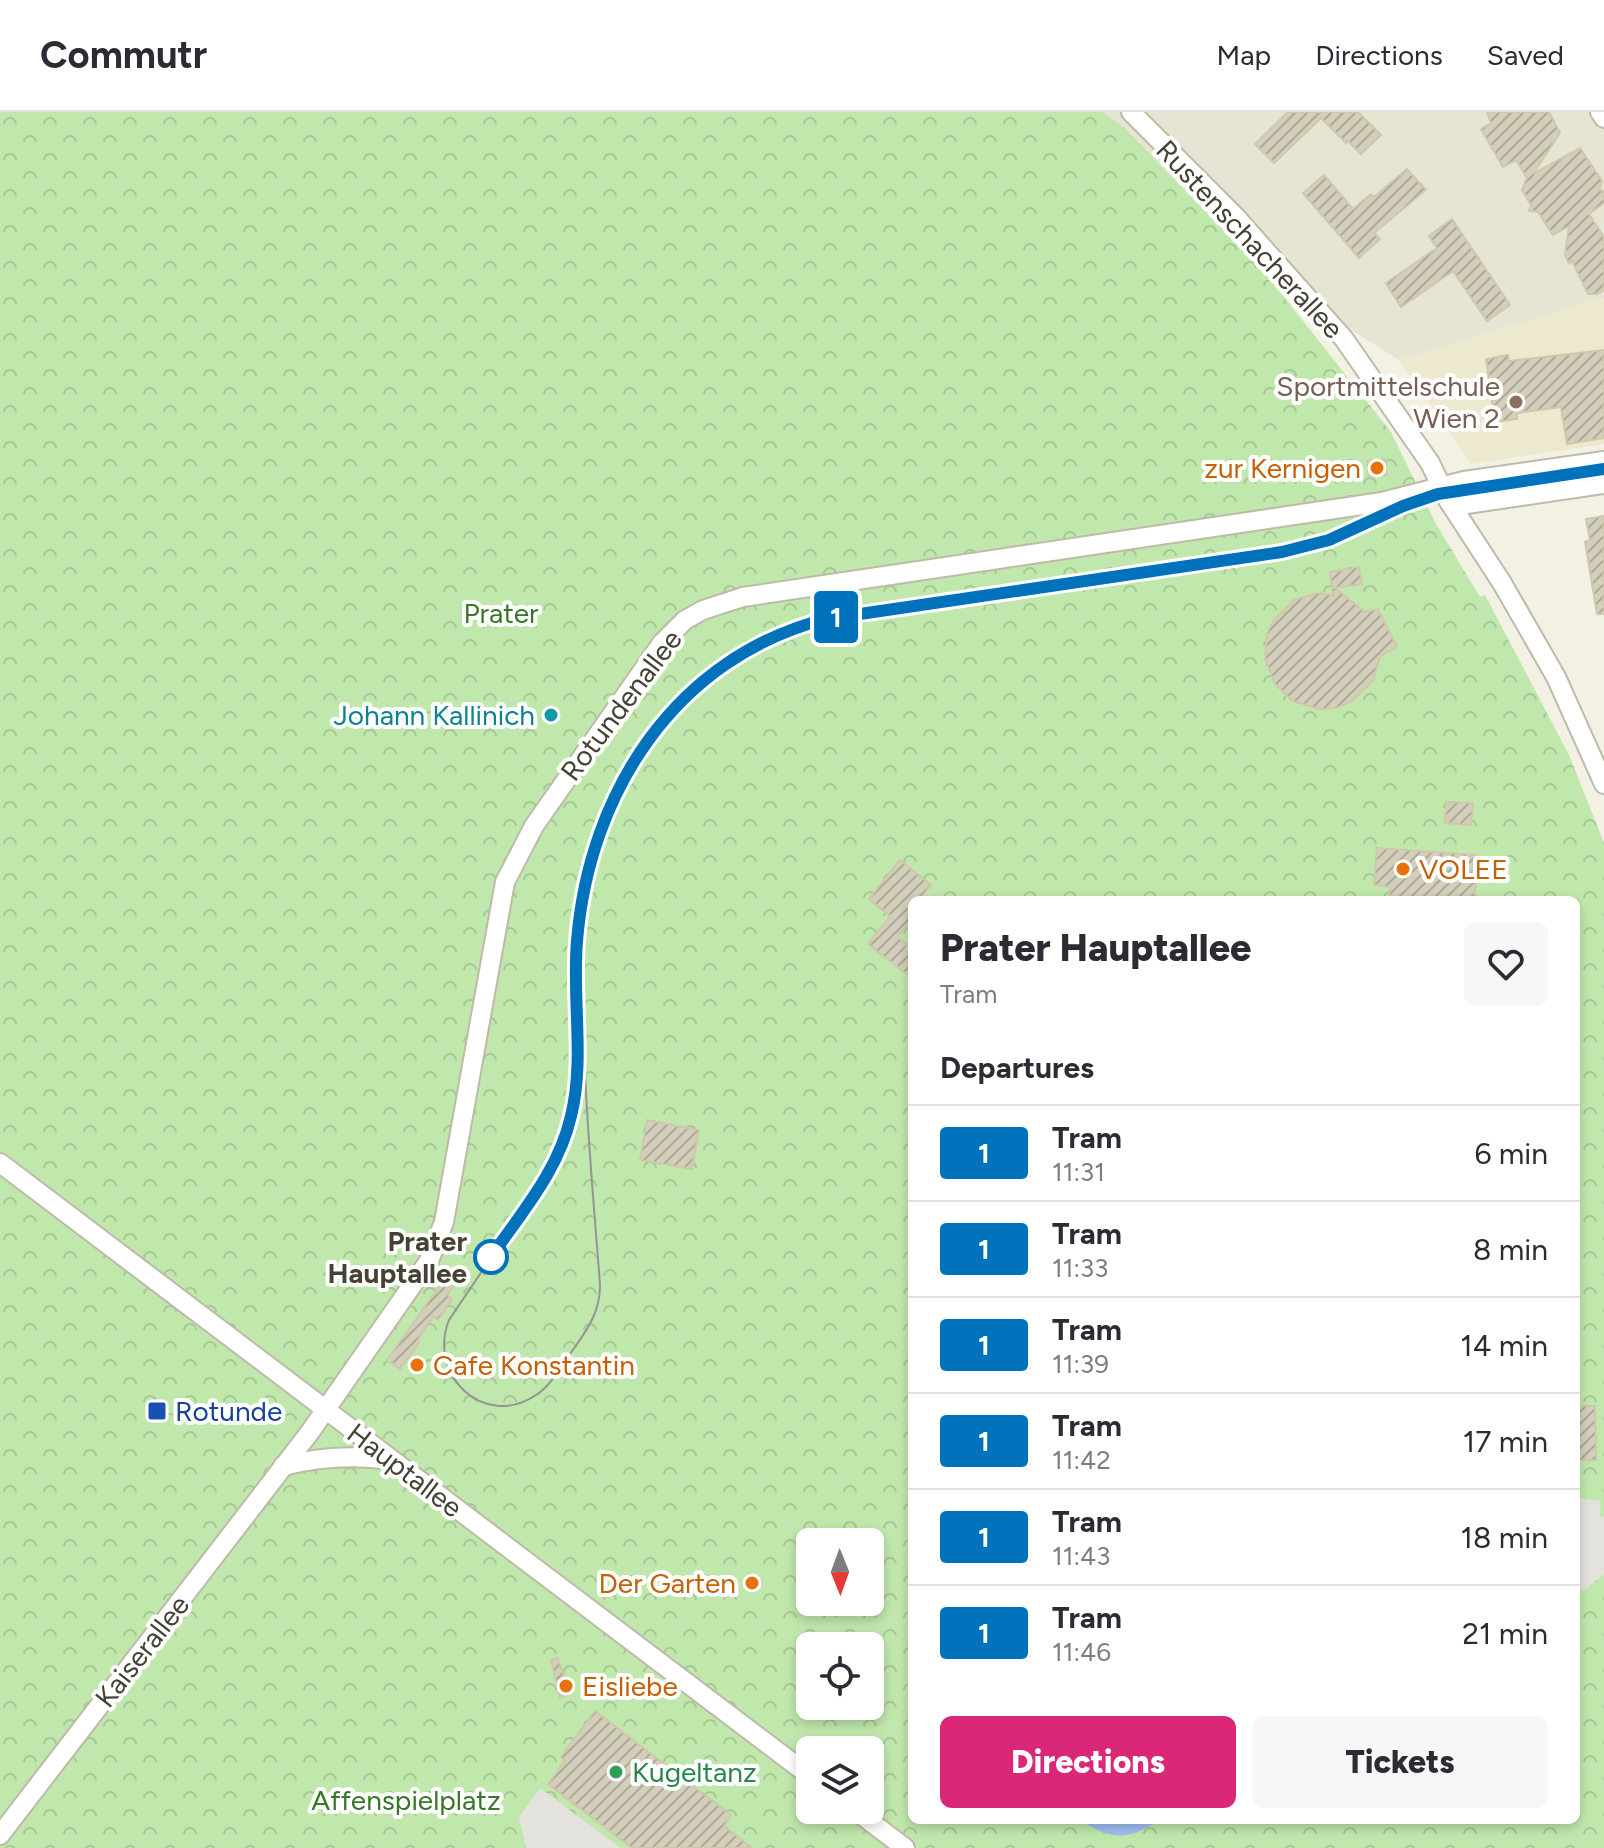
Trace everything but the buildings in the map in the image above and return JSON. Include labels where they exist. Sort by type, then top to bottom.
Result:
[{"type":"street","name":"Rustenschacherallee","points":[[1131,112],[1235,216],[1344,339],[1430,463],[1441,486],[1502,583],[1556,677],[1604,784]]},
{"type":"street","points":[[1600,112],[1604,118]]},
{"type":"street","name":"Rotundenallee","points":[[326,1409],[429,1261],[444,1222],[505,882],[534,826],[607,718],[662,643],[685,620],[703,610],[743,597],[1382,502],[1441,486],[1604,461]]},
{"type":"street","points":[[1453,506],[1604,484]]},
{"type":"street","name":"Hauptallee","points":[[0,1163],[796,1765]]},
{"type":"street","name":"Kaiserallee","points":[[0,1835],[326,1409]]},
{"type":"street","points":[[283,1466],[320,1459],[368,1456],[392,1460]]},
{"type":"street","points":[[873,1824],[905,1848]]},
{"type":"shaded area","points":[[1103,112],[1604,112],[1604,298],[1399,360],[1269,278],[1124,128]]},
{"type":"shaded area","name":"Sportmittelschule Wien 2","points":[[1604,298],[1604,444],[1471,464],[1399,360]]},
{"type":"shaded area","points":[[1580,1498],[1601,1501],[1600,1518],[1604,1516],[1604,1574],[1585,1590],[1580,1589]]},
{"type":"shaded area","points":[[540,1788],[621,1848],[526,1848],[519,1817]]},
{"type":"green space","name":"Prater","points":[[0,112],[1103,112],[1124,127],[1269,278],[1391,432],[1436,524],[1480,597],[1485,595],[1569,755],[1604,843],[1604,1848],[0,1848]]},
{"type":"water","points":[[1087,1824],[1153,1824],[1120,1835]]},
{"type":"tram line","points":[[1604,469],[1448,491],[1410,503],[1329,539],[1295,549],[826,619],[770,639],[721,668],[679,704],[644,746],[616,795],[596,847],[582,903],[576,961],[576,1070],[569,1123],[547,1175],[449,1320],[444,1340],[446,1360],[453,1377],[465,1391],[480,1401],[497,1406],[516,1404],[536,1395],[557,1373],[585,1333],[596,1311],[600,1285],[586,1104],[582,987],[590,897],[604,844],[625,794],[652,748],[686,707],[726,673],[773,646],[827,627],[1298,556],[1332,546],[1429,505],[1493,491],[1604,477]]},
{"type":"tram line","name":"1","points":[[491,1257],[542,1183],[566,1137],[577,1080],[575,978],[581,907],[606,819],[634,761],[653,733],[686,695],[723,665],[765,640],[826,619],[1282,552],[1329,540],[1403,506],[1438,494],[1604,469]]},
{"type":"place","name":"Sportmittelschule Wien 2","points":[[1516,402]]},
{"type":"place","name":"zur Kernigen","points":[[1377,468]]},
{"type":"place","name":"Johann Kallinich","points":[[551,715]]},
{"type":"place","name":"VOLEE","points":[[1403,869]]},
{"type":"place","name":"Prater Hauptallee","points":[[491,1257]]},
{"type":"place","name":"Cafe Konstantin","points":[[417,1365]]},
{"type":"place","name":"Rotunde","points":[[157,1411]]},
{"type":"place","name":"Der Garten","points":[[752,1583]]},
{"type":"place","name":"Eisliebe","points":[[566,1686]]},
{"type":"place","name":"Kugeltanz","points":[[616,1772]]},
{"type":"park label","name":"Affenspielplatz","points":[[406,1800]]}]
